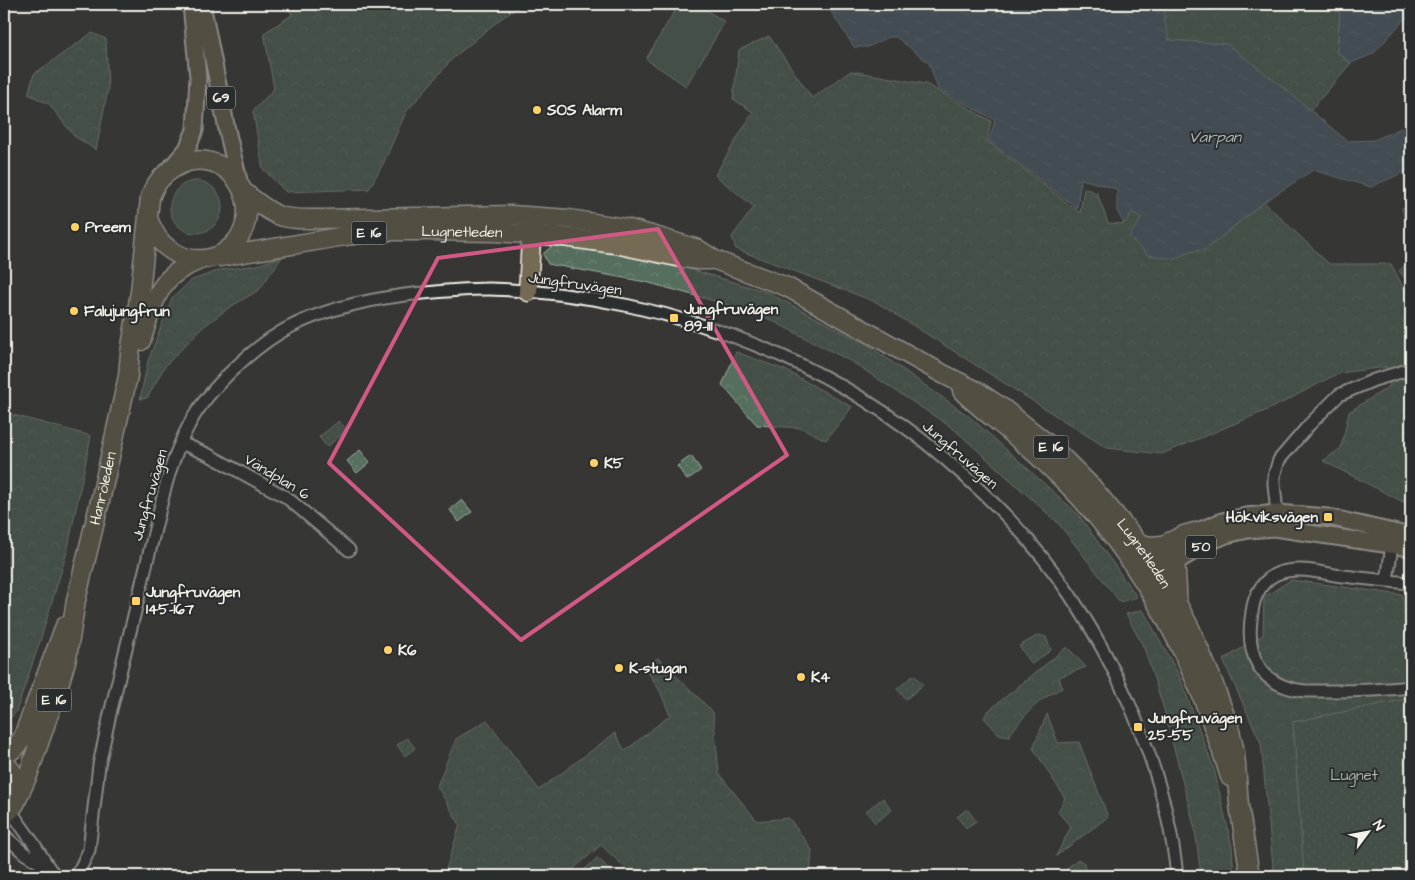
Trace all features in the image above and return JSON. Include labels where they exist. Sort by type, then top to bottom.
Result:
[{"type":"highway","points":[[168,171],[182,163],[199,160],[215,164],[230,172],[242,188]]},
{"type":"highway","name":"E 16","points":[[148,219],[152,192],[158,180],[168,171]]},
{"type":"highway","name":"E 16","points":[[204,259],[222,254],[233,245],[242,233],[246,220],[247,206],[242,188]]},
{"type":"highway","name":"Lugnetleden","points":[[242,188],[261,206],[278,216],[294,218],[532,216],[569,219],[634,230],[698,249],[715,260],[787,287],[977,391],[1004,408],[1053,448],[1092,487],[1138,543],[1167,622],[1194,676],[1239,805]]},
{"type":"highway","points":[[528,292],[532,216]]},
{"type":"highway","points":[[148,219],[156,237],[168,250],[183,257],[204,259]]},
{"type":"highway","name":"Hanröleden","points":[[10,807],[28,775],[67,658],[76,600],[128,376],[148,219]]},
{"type":"highway","name":"Lugnetleden","points":[[204,259],[345,236],[425,230],[531,234],[615,244],[698,260],[715,260]]},
{"type":"highway","name":"Hanröleden","points":[[128,376],[162,287],[177,272],[204,259]]},
{"type":"highway","name":"Lugnetleden","points":[[943,374],[972,402],[1029,448],[1071,489],[1177,603],[1212,677],[1229,726],[1235,752],[1239,805],[1250,876]]},
{"type":"highway","name":"50","points":[[1138,543],[1150,546],[1163,546],[1195,532]]},
{"type":"highway","name":"50","points":[[1176,562],[1177,603]]},
{"type":"highway","name":"Hanröleden","points":[[4,756],[16,747],[22,739],[54,651],[76,600]]},
{"type":"highway","points":[[4,763],[15,776],[18,787],[10,807]]},
{"type":"main road","name":"69","points":[[168,171],[187,149],[195,130],[198,77],[191,4]]},
{"type":"main road","name":"69","points":[[202,4],[227,130],[242,188]]},
{"type":"main road","points":[[1277,513],[1278,528]]},
{"type":"main road","name":"50","points":[[1148,572],[1195,532],[1222,520],[1277,513],[1328,517],[1393,538],[1411,548]]},
{"type":"main road","name":"50","points":[[1148,572],[1176,562],[1212,540],[1248,530],[1278,528],[1393,538],[1411,536]]},
{"type":"street","name":"Jungfruvägen","points":[[74,876],[80,869],[89,850],[99,765],[164,488],[181,442],[201,406],[219,384],[243,360],[289,327],[306,320],[356,304],[392,297],[487,289],[585,299],[651,311],[713,329],[763,348],[844,388],[896,421],[954,468],[1027,538],[1079,609],[1110,666],[1144,741],[1156,776],[1175,856],[1177,876]]},
{"type":"street","points":[[1277,513],[1274,476],[1278,460],[1309,425],[1339,395],[1374,380],[1411,369]]},
{"type":"street","name":"Vändplan 6","points":[[181,442],[210,455],[286,497],[348,550]]},
{"type":"street","points":[[1387,581],[1393,538]]},
{"type":"street","points":[[1411,583],[1308,571],[1290,570],[1281,572],[1263,584],[1257,593],[1252,607],[1250,643],[1262,673],[1270,680],[1282,686],[1304,691],[1365,691],[1411,688]]},
{"type":"street","points":[[10,807],[52,872]]},
{"type":"street","points":[[4,835],[24,853],[52,872]]},
{"type":"highlighted area","points":[[658,229],[787,455],[521,640],[329,463],[438,258]]},
{"type":"shaded area","points":[[4,375],[6,393],[7,486],[4,544]]},
{"type":"green space","points":[[287,4],[525,4],[503,17],[453,58],[406,112],[384,162],[369,189],[286,192],[263,169],[253,111],[274,89],[264,33],[292,15]]},
{"type":"green space","points":[[679,4],[696,4],[725,22],[686,86],[646,59]]},
{"type":"green space","points":[[1166,4],[1336,4],[1340,14],[1337,52],[1351,63],[1311,110],[1227,44],[1169,40],[1164,18]]},
{"type":"green space","points":[[92,33],[106,39],[108,89],[96,150],[74,136],[49,104],[28,94],[34,74]]},
{"type":"green space","points":[[769,36],[812,98],[851,71],[926,84],[991,121],[987,141],[1080,213],[1084,188],[1097,193],[1108,223],[1124,224],[1132,211],[1142,218],[1174,259],[1189,252],[1205,250],[1264,202],[1329,264],[1391,264],[1411,302],[1411,506],[1323,461],[1341,448],[1349,412],[1390,386],[1386,367],[1339,373],[1272,408],[1162,454],[1107,448],[876,302],[736,249],[732,237],[754,207],[715,175],[753,112],[733,99],[739,50]]},
{"type":"green space","points":[[196,181],[210,185],[218,193],[222,207],[218,221],[210,229],[196,233],[182,229],[174,221],[170,207],[174,193],[182,185]]},
{"type":"green space","points":[[1411,205],[1411,231],[1405,220],[1402,208]]},
{"type":"green space","points":[[552,246],[649,257],[767,292],[868,345],[970,417],[1078,514],[1137,597],[1120,602],[1058,523],[954,429],[852,362],[757,313],[646,282],[548,264],[543,254]]},
{"type":"green space","points":[[282,257],[259,290],[230,307],[203,327],[165,366],[147,398],[140,399],[148,361],[172,298],[192,280],[221,270],[257,265]]},
{"type":"green space","points":[[1411,260],[1411,286],[1399,271]]},
{"type":"green space","points":[[736,352],[785,370],[852,407],[826,440],[802,428],[757,425],[722,385]]},
{"type":"green space","points":[[6,413],[91,436],[67,552],[16,712],[4,725],[4,544],[7,486]]},
{"type":"green space","points":[[339,421],[347,430],[327,447],[319,437]]},
{"type":"green space","points":[[360,450],[370,462],[357,473],[347,461]]},
{"type":"green space","points":[[691,456],[701,470],[687,480],[677,466]]},
{"type":"green space","points":[[462,500],[472,512],[459,522],[450,510]]},
{"type":"green space","points":[[1291,580],[1403,595],[1411,694],[1411,876],[1274,876],[1261,743],[1223,660],[1263,635],[1264,597]]},
{"type":"green space","points":[[1143,610],[1179,675],[1214,769],[1232,847],[1234,876],[1201,876],[1195,829],[1163,706],[1144,648],[1126,614]]},
{"type":"green space","points":[[1039,635],[1046,637],[1051,650],[1032,664],[1019,646]]},
{"type":"green space","points":[[1067,647],[1086,667],[1059,677],[1062,688],[1032,708],[1009,736],[999,734],[984,718],[987,712]]},
{"type":"green space","points":[[658,658],[713,712],[719,774],[757,821],[789,818],[812,850],[810,876],[634,876],[601,845],[565,876],[444,876],[460,825],[437,786],[456,739],[487,720],[539,790],[615,733],[625,751],[670,715],[660,691],[644,666]]},
{"type":"green space","points":[[914,675],[923,685],[906,699],[897,689]]},
{"type":"green space","name":"Lugnet","points":[[1411,698],[1411,876],[1304,876],[1293,722]]},
{"type":"green space","points":[[1047,714],[1058,743],[1079,742],[1108,817],[1056,856],[1071,827],[1058,812],[1065,798],[1033,748]]},
{"type":"green space","points":[[407,738],[415,748],[405,756],[397,745]]},
{"type":"green space","points":[[883,798],[892,810],[875,823],[866,811]]},
{"type":"green space","points":[[967,809],[976,821],[966,828],[957,817]]},
{"type":"green space","points":[[597,858],[616,876],[578,876]]},
{"type":"green space","points":[[1078,859],[1084,863],[1086,876],[1058,876]]},
{"type":"water","name":"Varpan","points":[[826,4],[1166,4],[1164,18],[1169,40],[1227,44],[1289,92],[1347,141],[1374,140],[1411,124],[1411,144],[1409,145],[1411,169],[1371,187],[1313,170],[1264,202],[1205,250],[1189,252],[1174,259],[1148,255],[1129,237],[1142,218],[1132,212],[1124,224],[1117,211],[1117,189],[1081,179],[1077,208],[989,141],[995,120],[938,89],[929,63],[896,37],[889,37],[868,47],[854,47]]},
{"type":"water","points":[[1336,4],[1411,4],[1411,16],[1404,20],[1373,54],[1351,63],[1337,52],[1340,14]]},
{"type":"place","name":"SOS Alarm","points":[[537,110]]},
{"type":"place","name":"Preem","points":[[75,227]]},
{"type":"place","name":"Falujungfrun","points":[[74,311]]},
{"type":"place","name":"Jungfruvägen 89-111","points":[[674,318]]},
{"type":"place","name":"K5","points":[[594,463]]},
{"type":"place","name":"Hökviksvägen","points":[[1328,517]]},
{"type":"place","name":"Jungfruvägen 145-167","points":[[136,601]]},
{"type":"place","name":"K6","points":[[388,650]]},
{"type":"place","name":"K-stugan","points":[[619,668]]},
{"type":"place","name":"K4","points":[[801,677]]},
{"type":"place","name":"Jungfruvägen 25-55","points":[[1138,727]]}]
